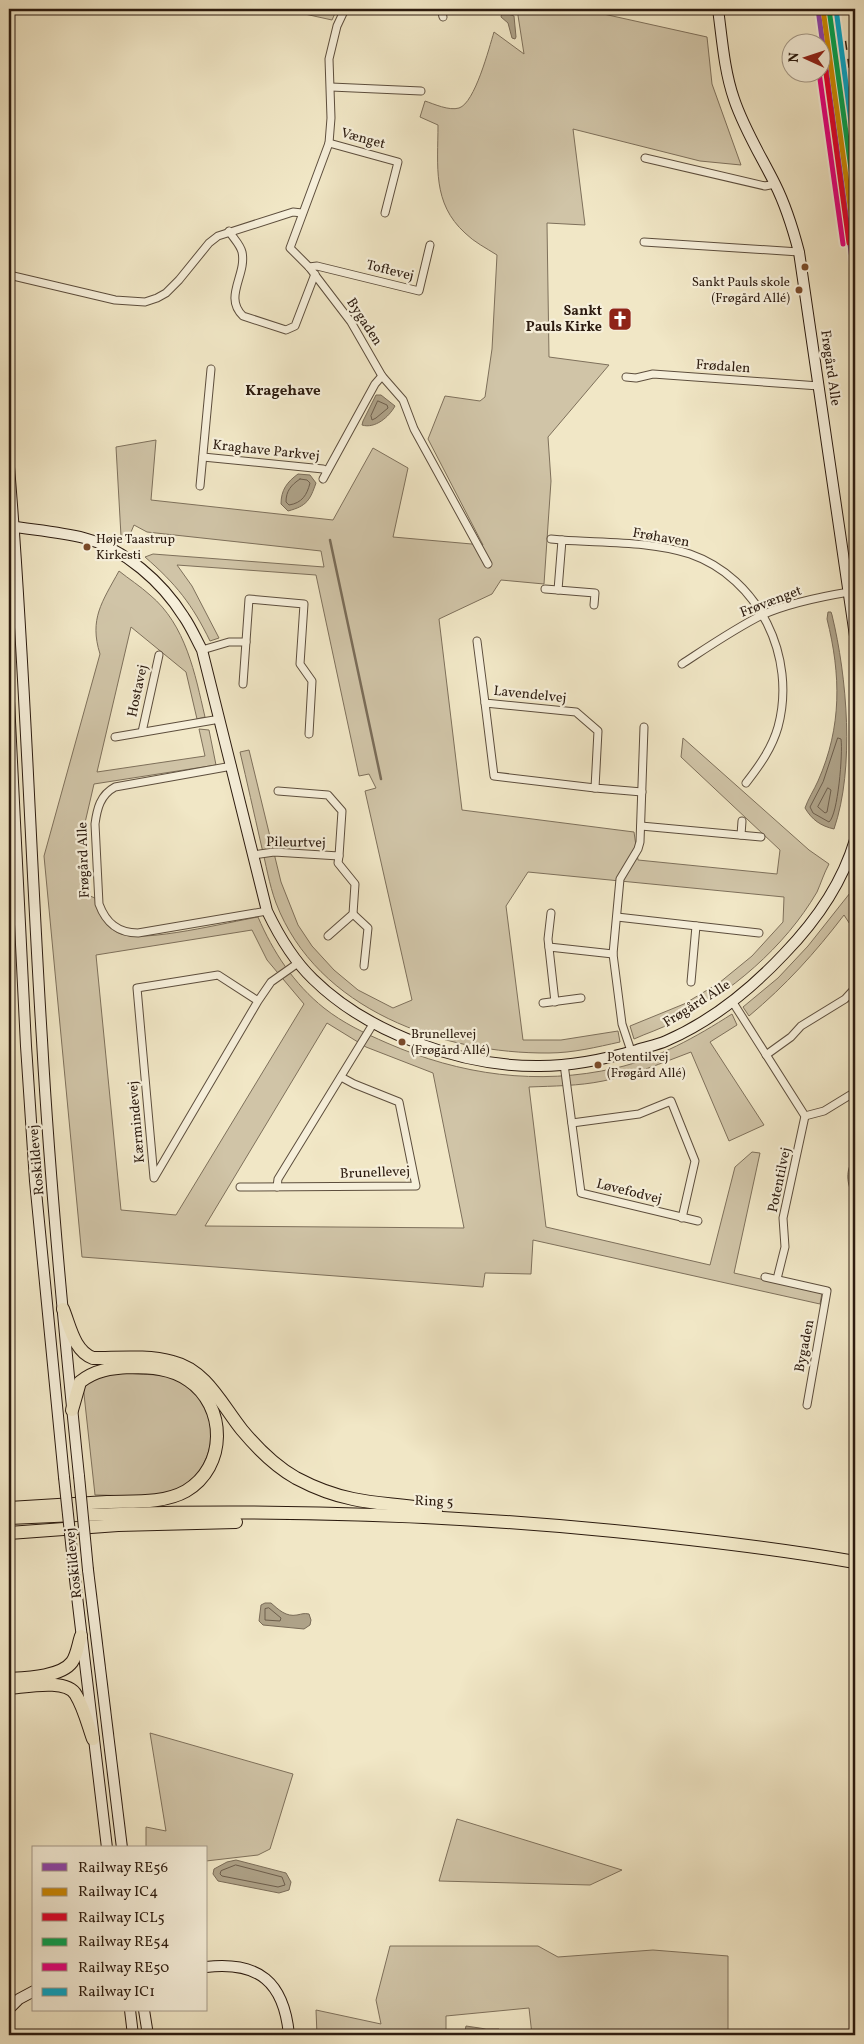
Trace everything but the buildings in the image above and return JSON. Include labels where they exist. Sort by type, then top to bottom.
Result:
[{"type":"highway","points":[[63,1309],[83,1354],[93,1358],[151,1358],[174,1362],[191,1369],[210,1386],[242,1430],[270,1460],[295,1477],[322,1490],[353,1499],[428,1509],[468,1518]]},
{"type":"highway","points":[[9,1508],[161,1499],[185,1491],[202,1479],[213,1460],[218,1441],[216,1419],[208,1400],[188,1380],[170,1371],[132,1367],[95,1372],[80,1382],[72,1410]]},
{"type":"highway","name":"Ring 5","points":[[9,1518],[113,1513],[316,1513],[468,1518],[670,1536],[806,1553],[855,1562]]},
{"type":"highway","points":[[9,1533],[136,1525],[220,1522],[383,1522],[432,1517]]},
{"type":"highway","points":[[9,1679],[54,1674],[70,1665],[81,1636]]},
{"type":"highway","points":[[9,1688],[56,1684],[69,1687],[76,1693],[93,1739]]},
{"type":"main road","name":"Frøgård Alle","points":[[718,9],[727,72],[733,98],[754,146],[775,184],[790,219],[799,252],[855,636]]},
{"type":"main road","name":"Roskildevej","points":[[9,467],[11,526],[24,690],[42,1043],[63,1309],[88,1570],[122,1846]]},
{"type":"main road","name":"Frøgård Alle","points":[[11,526],[85,539],[105,546],[128,559],[147,574],[175,603],[186,618],[202,650],[232,766],[266,911],[281,939],[298,963],[327,992],[373,1024],[437,1050],[465,1057],[515,1065],[542,1066],[604,1059],[665,1041],[698,1024],[732,1001],[766,973],[798,940],[819,913],[845,868],[855,840]]},
{"type":"main road","name":"Roskildevej","points":[[9,701],[26,1046],[35,1181],[81,1636],[107,1846]]},
{"type":"main road","points":[[208,1967],[236,1966],[258,1973],[271,1983],[281,1999],[288,2023],[289,2035]]},
{"type":"main road","points":[[9,2009],[19,1999],[32,1992]]},
{"type":"main road","points":[[129,2012],[133,2035]]},
{"type":"main road","points":[[144,2012],[148,2035]]},
{"type":"street","name":"Bygaden","points":[[345,9],[329,59],[332,118],[329,143],[290,248],[315,274],[351,322],[382,376],[403,400],[414,429],[488,564]]},
{"type":"street","points":[[441,9],[443,17]]},
{"type":"street","points":[[331,87],[421,91]]},
{"type":"street","name":"Vænget","points":[[329,143],[398,162],[385,213]]},
{"type":"street","points":[[645,158],[765,186],[775,184]]},
{"type":"street","points":[[9,275],[115,300],[145,302],[166,293],[180,280],[209,243],[229,231],[293,212],[302,213]]},
{"type":"street","points":[[229,231],[241,249],[243,264],[233,298],[238,311],[243,316],[286,330],[295,326],[315,274]]},
{"type":"street","points":[[644,242],[799,252]]},
{"type":"street","name":"Toftevej","points":[[309,267],[317,266],[419,291],[430,245]]},
{"type":"street","name":"Kraghave Parkvej","points":[[200,486],[211,369]]},
{"type":"street","name":"Frødalen","points":[[626,377],[636,378],[653,374],[819,386]]},
{"type":"street","name":"Kraghave Parkvej","points":[[323,479],[375,384],[382,376]]},
{"type":"street","name":"Kraghave Parkvej","points":[[202,457],[324,469],[327,471]]},
{"type":"street","name":"Frøhaven","points":[[551,539],[660,547],[690,554],[724,572],[743,588],[763,615],[775,640],[781,666],[782,694],[778,727],[768,752],[746,783]]},
{"type":"street","points":[[558,590],[562,540]]},
{"type":"street","points":[[545,589],[595,593],[594,605]]},
{"type":"street","name":"Frøvænget","points":[[682,664],[730,633],[763,615],[820,597],[849,592]]},
{"type":"street","points":[[243,684],[249,599],[304,604],[300,664],[312,681],[309,734]]},
{"type":"street","name":"Lavendelvej","points":[[477,640],[494,776],[642,792]]},
{"type":"street","points":[[202,650],[229,642],[246,642]]},
{"type":"street","name":"Hostavej","points":[[142,732],[159,655]]},
{"type":"street","name":"Lavendelvej","points":[[485,703],[576,712],[598,730],[595,788]]},
{"type":"street","name":"Hostavej","points":[[115,737],[220,719]]},
{"type":"street","points":[[631,1051],[622,1024],[613,954],[620,879],[638,850],[641,826],[644,726]]},
{"type":"street","name":"Frøgård Alle","points":[[232,766],[115,787],[108,791],[100,804],[95,824],[99,904],[103,915],[109,922],[119,930],[128,933],[138,933],[266,911]]},
{"type":"street","name":"Pileurtvej","points":[[278,791],[328,795],[342,812],[338,863],[355,884],[352,914]]},
{"type":"street","points":[[741,835],[742,821]]},
{"type":"street","points":[[641,826],[761,837]]},
{"type":"street","name":"Pileurtvej","points":[[253,856],[274,852],[339,856]]},
{"type":"street","points":[[551,913],[549,947],[555,1002]]},
{"type":"street","points":[[328,936],[352,914],[368,928],[364,966]]},
{"type":"street","points":[[617,917],[759,932]]},
{"type":"street","points":[[691,982],[696,926]]},
{"type":"street","points":[[549,947],[613,954]]},
{"type":"street","name":"Kærmindevej","points":[[258,1001],[218,976],[137,988],[154,1178],[258,1001],[271,982],[298,963]]},
{"type":"street","points":[[766,1055],[791,1037],[801,1026],[845,999],[855,988]]},
{"type":"street","points":[[543,1003],[581,998]]},
{"type":"street","points":[[732,1001],[805,1116],[824,1111],[855,1092]]},
{"type":"street","points":[[277,1187],[278,1179],[373,1024]]},
{"type":"street","name":"Løvefodvej","points":[[564,1064],[581,1193],[698,1221]]},
{"type":"street","name":"Brunellevej","points":[[240,1187],[416,1186],[399,1102],[341,1077]]},
{"type":"street","points":[[572,1123],[639,1114],[671,1101],[695,1161],[682,1218]]},
{"type":"street","name":"Potentilvej","points":[[777,1279],[785,1247],[783,1218],[805,1116]]},
{"type":"street","points":[[765,1276],[777,1279]]},
{"type":"street","name":"Bygaden","points":[[777,1279],[827,1291],[807,1406]]},
{"type":"shaded area","points":[[282,9],[337,9],[332,20]]},
{"type":"shaded area","points":[[517,9],[581,9],[707,37],[712,84],[741,165],[700,161],[573,129],[585,225],[547,223],[549,357],[609,365],[548,437],[551,481],[544,584],[501,580],[492,594],[439,619],[462,810],[634,832],[638,860],[777,874],[780,850],[681,757],[683,738],[809,850],[829,864],[817,892],[804,912],[789,932],[754,967],[715,998],[694,1011],[664,1027],[634,1039],[630,1026],[684,1004],[719,983],[752,956],[783,922],[784,897],[528,872],[506,906],[523,1040],[561,1040],[618,1031],[620,1042],[558,1053],[509,1051],[467,1045],[427,1034],[388,1018],[352,998],[321,972],[295,940],[271,889],[240,752],[249,750],[281,882],[298,925],[312,946],[334,970],[358,990],[393,1008],[412,1000],[365,791],[376,788],[369,774],[359,776],[316,575],[177,565],[192,586],[219,638],[210,641],[190,605],[166,576],[145,557],[153,554],[324,567],[321,551],[147,532],[134,525],[128,539],[121,536],[116,447],[156,440],[151,500],[333,520],[373,448],[408,468],[393,537],[483,545],[428,439],[445,396],[480,401],[485,397],[492,349],[497,255],[469,236],[454,221],[447,209],[439,183],[438,125],[420,117],[425,101],[451,109],[459,108],[465,104],[471,96],[481,74],[494,32],[524,54]]},
{"type":"shaded area","points":[[119,571],[162,607],[181,635],[193,667],[205,717],[197,719],[186,672],[131,627],[97,772],[205,756],[199,729],[209,730],[216,765],[94,784],[84,827],[90,896],[95,898],[98,910],[107,924],[121,934],[148,936],[187,931],[258,917],[270,943],[285,967],[303,989],[324,1008],[354,1027],[387,1043],[443,1063],[471,1070],[529,1076],[558,1076],[616,1068],[662,1053],[705,1031],[732,1014],[737,1025],[710,1042],[764,1125],[729,1141],[691,1052],[636,1072],[594,1083],[529,1087],[546,1227],[710,1265],[735,1167],[752,1152],[760,1153],[734,1273],[822,1293],[820,1304],[533,1240],[531,1274],[485,1273],[483,1287],[82,1257],[44,856],[100,654],[96,631],[99,611]],"holes":[[[252,930],[267,960],[304,1004],[176,1215],[121,1210],[96,955]],[[327,1023],[366,1047],[433,1073],[464,1228],[205,1226]]]},
{"type":"shaded area","points":[[850,893],[855,897],[855,932],[844,915],[799,968],[749,1016],[743,1007],[778,978],[808,946]]},
{"type":"shaded area","points":[[129,1373],[168,1376],[182,1381],[189,1386],[204,1404],[207,1411],[211,1437],[206,1460],[193,1478],[183,1486],[172,1491],[144,1496],[95,1495],[83,1385],[96,1375]]},
{"type":"shaded area","points":[[150,1733],[293,1774],[270,1849],[258,1855],[208,1861],[208,1846],[146,1846],[146,1827],[166,1831]]},
{"type":"shaded area","points":[[457,1819],[622,1870],[590,1885],[439,1881]]},
{"type":"shaded area","points":[[390,1946],[538,1946],[558,1957],[653,1950],[728,1956],[728,2035],[532,2035],[529,2008],[446,2016],[446,2035],[317,2035],[316,2010],[381,2024],[376,2000]]},
{"type":"water","points":[[502,12],[514,16],[515,39],[512,38],[508,23],[501,17]]},
{"type":"water","points":[[376,395],[381,395],[395,406],[377,424],[362,425],[363,421]]},
{"type":"water","points":[[298,474],[310,475],[316,483],[307,502],[300,507],[288,511],[281,504],[283,490]]},
{"type":"water","points":[[828,612],[831,612],[842,666],[847,751],[841,805],[834,829],[817,822],[805,808],[826,761],[835,721],[837,681],[832,640],[827,619]]},
{"type":"water","points":[[855,1156],[855,1194],[852,1194],[848,1175],[850,1165]]},
{"type":"water","points":[[271,1603],[289,1615],[309,1614],[310,1625],[304,1629],[263,1625],[259,1621],[261,1605]]},
{"type":"water","points":[[236,1860],[286,1873],[291,1882],[289,1890],[279,1893],[218,1881],[213,1874],[214,1869],[227,1862]]},
{"type":"water","points":[[466,2026],[499,2029],[502,2035],[464,2035]]},
{"type":"waterway","points":[[330,540],[381,779]]},
{"type":"railway","points":[[845,41],[855,110]]},
{"type":"rail line","name":"RE56","points":[[818,9],[855,281]]},
{"type":"rail line","name":"IC4","points":[[823,9],[855,242]]},
{"type":"rail line","name":"RE54","points":[[829,9],[855,198]]},
{"type":"rail line","name":"IC1","points":[[836,9],[855,152]]},
{"type":"rail line","name":"RE50","points":[[820,82],[843,244]]},
{"type":"rail line","name":"ICL5","points":[[827,82],[849,243]]},
{"type":"place","name":"Sankt Pauls skole (Frøgård Allé)","points":[[799,290]]},
{"type":"place","name":"Sankt Pauls Kirke","points":[[620,319]]},
{"type":"place","name":"Høje Taastrup Kirkesti","points":[[87,547]]},
{"type":"place","name":"Brunellevej (Frøgård Allé)","points":[[402,1042]]},
{"type":"place","name":"Potentilvej (Frøgård Allé)","points":[[598,1065]]},
{"type":"district","name":"Kragehave","points":[[283,391]]}]
